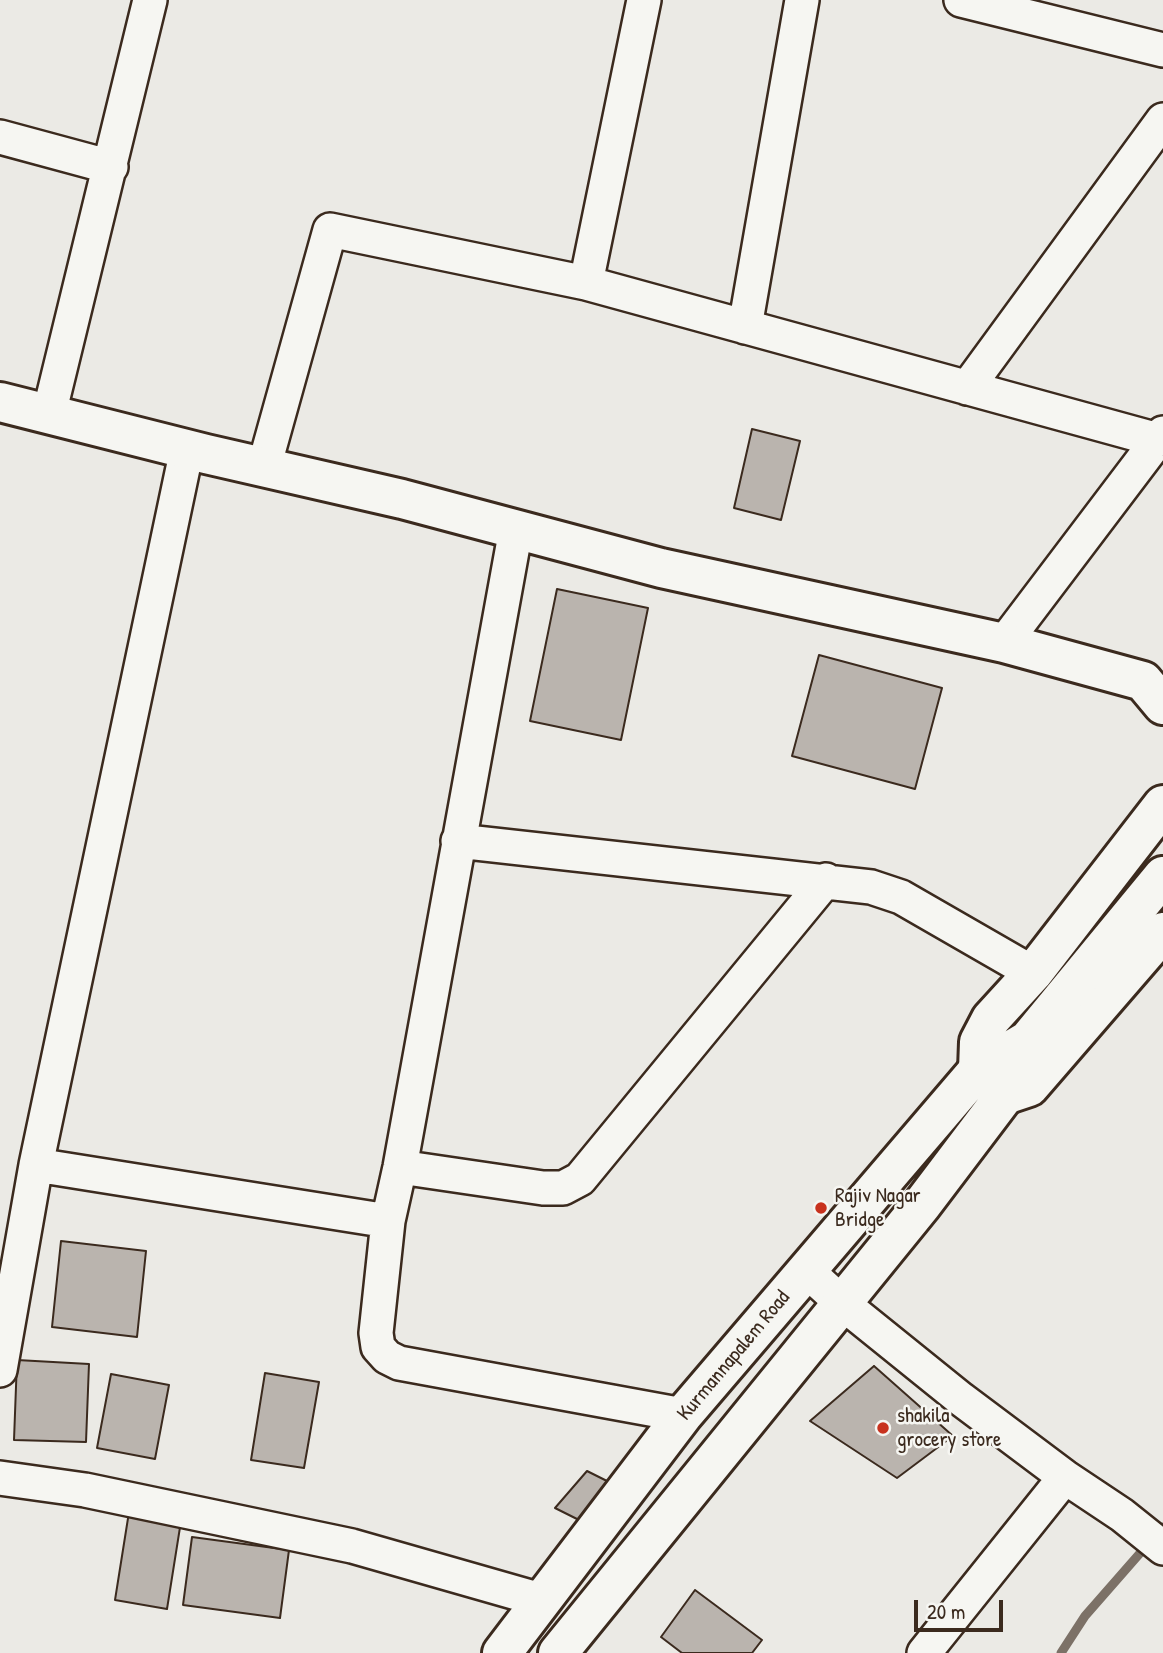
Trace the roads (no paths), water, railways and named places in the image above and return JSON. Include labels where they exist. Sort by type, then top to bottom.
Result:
[{"type":"street","points":[[49,414],[150,0]]},
{"type":"street","points":[[586,284],[644,0]]},
{"type":"street","points":[[745,327],[802,0]]},
{"type":"street","points":[[961,0],[1163,50]]},
{"type":"street","points":[[967,387],[1163,120]]},
{"type":"street","points":[[0,137],[111,166]]},
{"type":"street","points":[[264,467],[330,230],[586,284],[967,387],[1161,436],[1004,643]]},
{"type":"street","points":[[0,402],[402,499],[661,568],[1004,643],[1143,681],[1163,705]]},
{"type":"street","points":[[0,1370],[36,1165],[187,449]]},
{"type":"street","points":[[516,529],[388,1221],[376,1333],[377,1348],[399,1363],[683,1415]]},
{"type":"street","points":[[992,1082],[979,1042],[991,1020],[1032,973],[1163,804]]},
{"type":"street","points":[[458,841],[871,887],[901,897],[1032,973]]},
{"type":"street","points":[[992,1082],[1029,1087],[1151,918],[1163,876]]},
{"type":"street","points":[[400,1167],[543,1188],[563,1188],[580,1179],[826,880]]},
{"type":"street","points":[[558,1653],[921,1206],[992,1082],[1028,1040],[1151,918]]},
{"type":"street","name":"Kurmannapalem Road","points":[[502,1653],[683,1415],[807,1271],[992,1082]]},
{"type":"street","points":[[36,1165],[388,1221]]},
{"type":"street","points":[[807,1271],[842,1303],[961,1399],[1065,1477],[1122,1515],[1163,1548]]},
{"type":"street","points":[[924,1653],[1065,1477]]},
{"type":"street","points":[[0,1478],[85,1490],[352,1546],[541,1600]]},
{"type":"waterway","points":[[1061,1653],[1085,1616],[1163,1527]]},
{"type":"place","name":"Rajiv Nagar Bridge","points":[[821,1208]]},
{"type":"place","name":"shakila grocery store","points":[[883,1428]]}]
